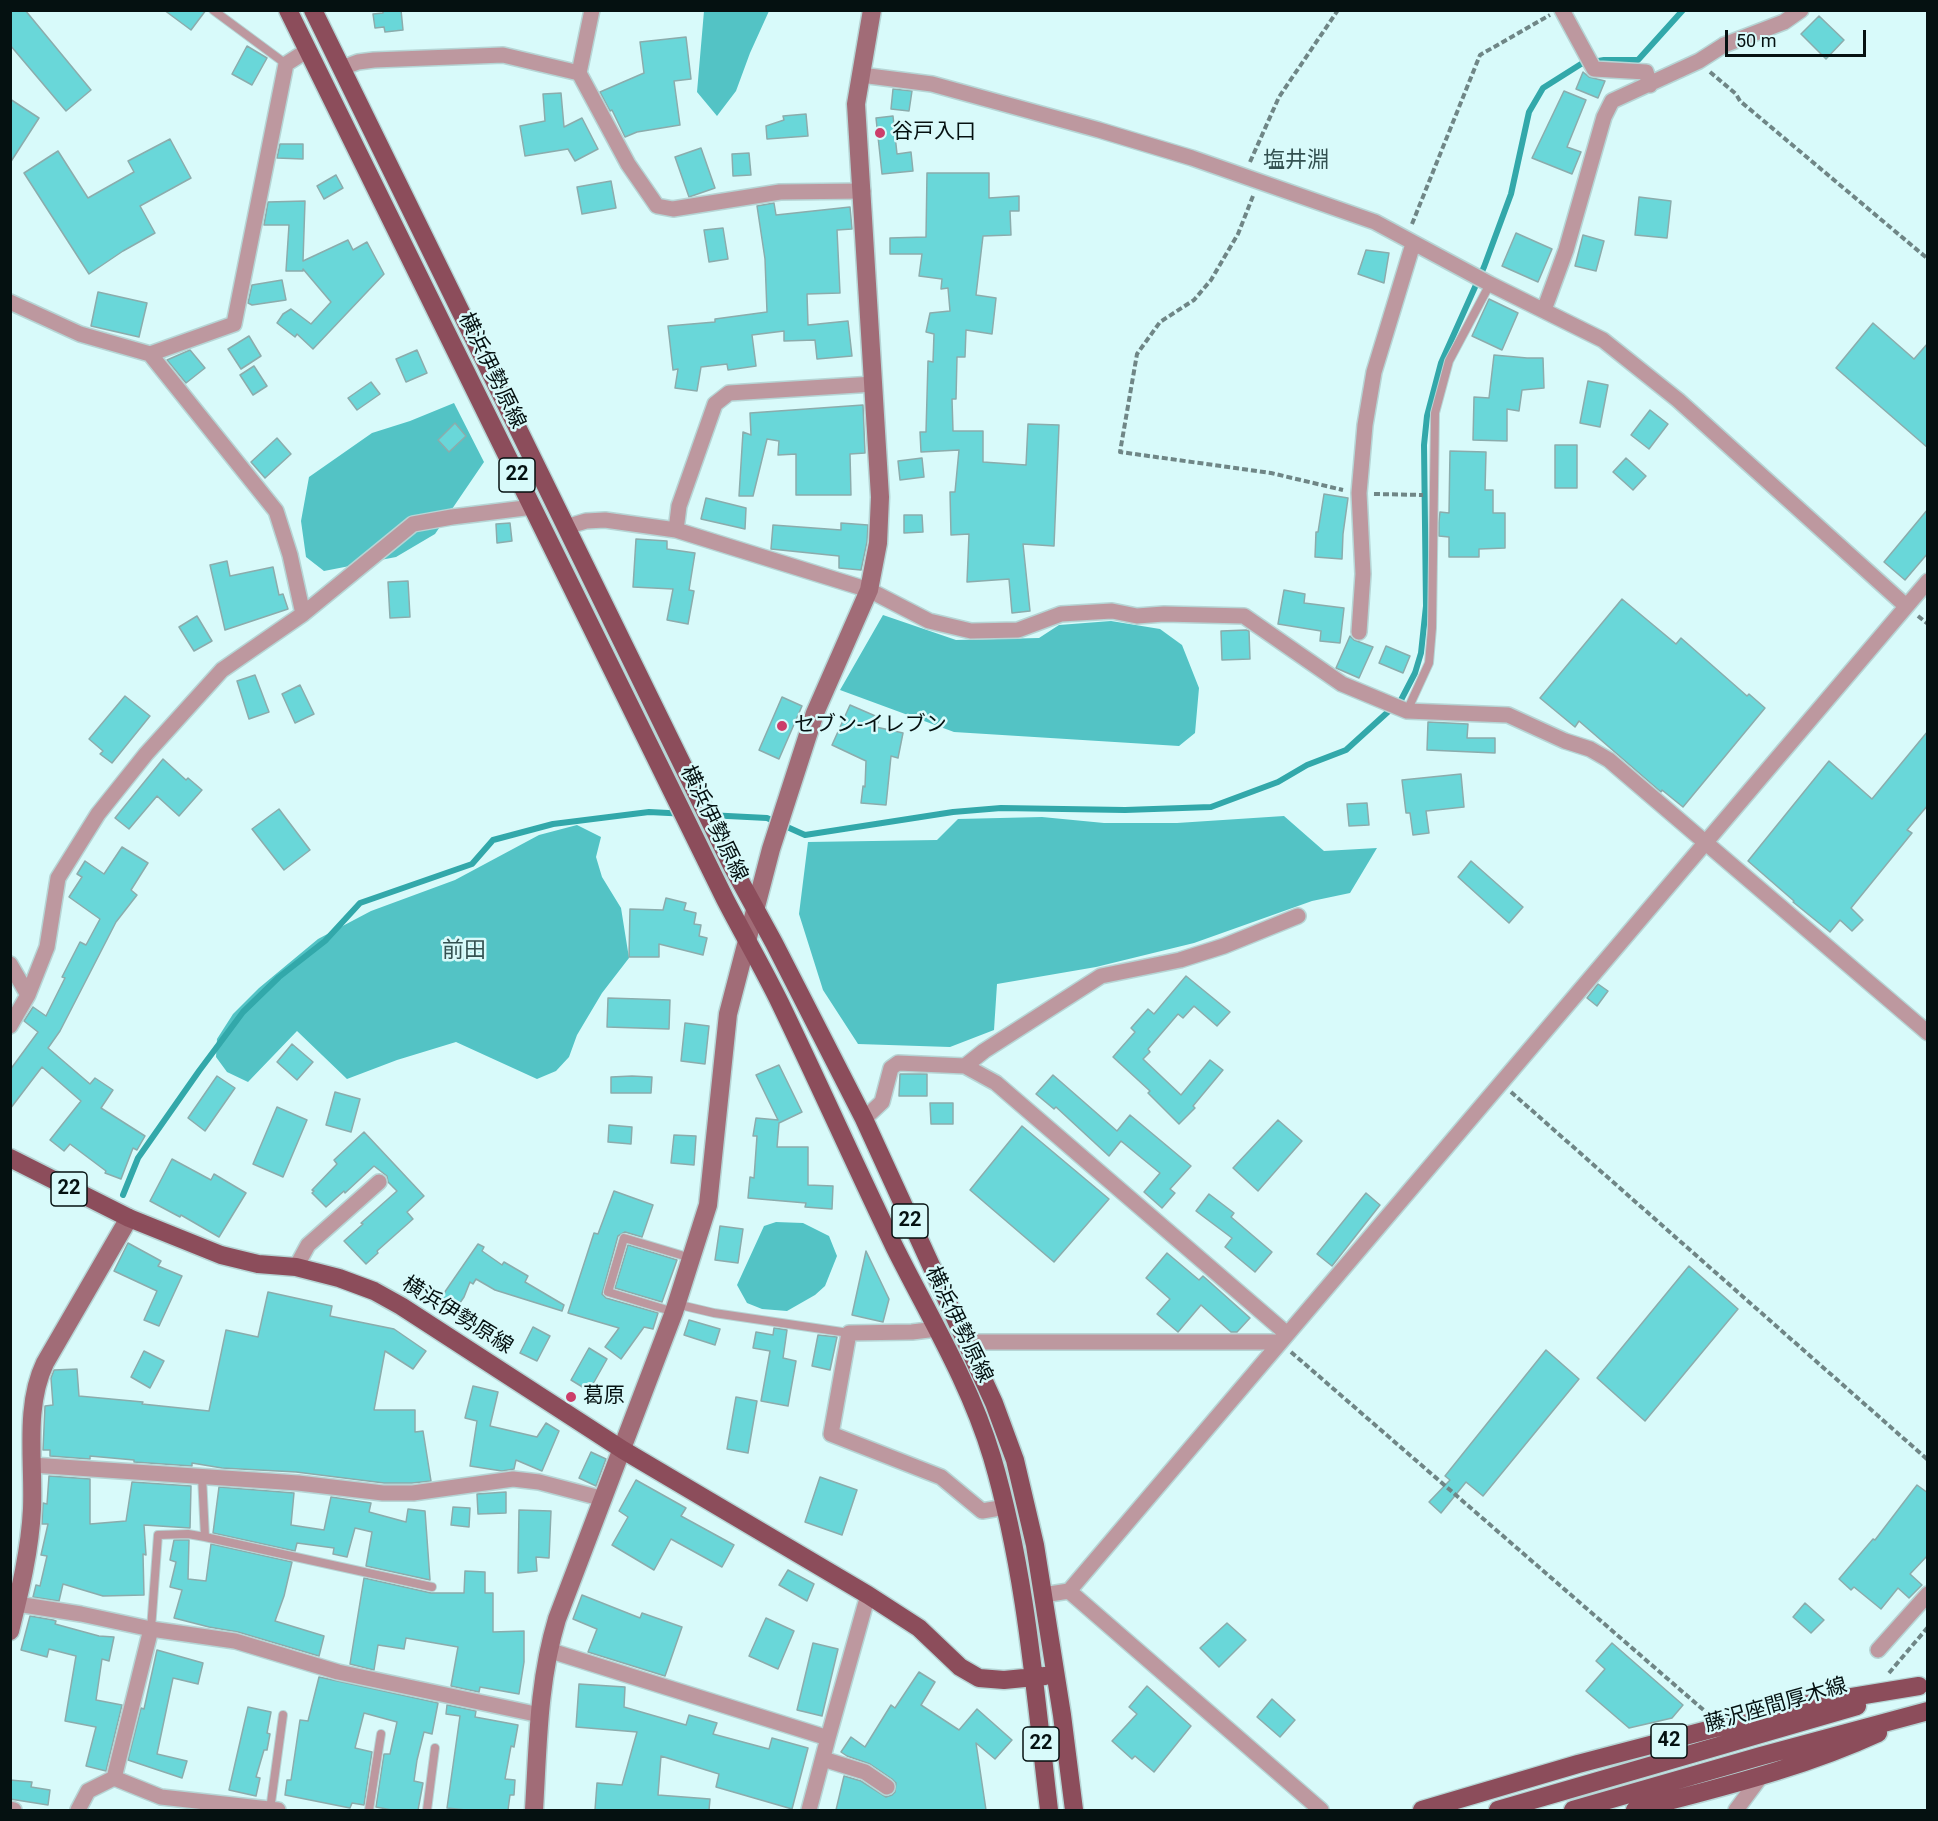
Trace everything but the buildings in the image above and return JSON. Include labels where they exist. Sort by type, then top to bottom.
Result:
[{"type":"main road","name":"横浜伊勢原線","points":[[288,10],[746,941],[779,1002],[849,1153],[937,1329],[975,1412],[991,1454],[1006,1507],[1022,1593],[1049,1810]]},
{"type":"main road","name":"横浜伊勢原線","points":[[313,10],[566,528],[755,908],[864,1119],[994,1403],[1015,1460],[1035,1545],[1074,1810]]},
{"type":"main road","name":"横浜伊勢原線","points":[[10,1158],[129,1218],[221,1255],[339,1278],[374,1291],[623,1450],[868,1595],[919,1628],[960,1667],[979,1678],[1004,1680],[1055,1674]]},
{"type":"main road","name":"42","points":[[1422,1810],[1578,1764],[1803,1705],[1923,1685]]},
{"type":"main road","name":"藤沢座間厚木線","points":[[1498,1810],[1923,1685]]},
{"type":"main road","name":"42","points":[[1635,1810],[1762,1775],[1843,1749],[1927,1711]]},
{"type":"main road","name":"藤沢座間厚木線","points":[[1573,1810],[1927,1711]]},
{"type":"street","points":[[592,10],[579,73],[628,164],[657,206],[673,209],[780,192],[863,191]]},
{"type":"street","points":[[534,1810],[540,1714],[548,1650],[557,1619],[675,1308],[708,1205],[728,1014],[746,941],[771,849],[815,713],[869,590],[878,543],[880,497],[856,104],[872,10]]},
{"type":"street","points":[[1560,10],[1594,69],[1646,72],[1650,85]]},
{"type":"street","points":[[1544,310],[1566,250],[1604,117],[1612,102],[1699,61],[1724,45],[1784,22],[1801,10]]},
{"type":"street","points":[[150,354],[234,324],[286,64],[308,50]]},
{"type":"street","points":[[342,68],[358,62],[374,60],[503,55],[579,73]]},
{"type":"street","points":[[861,75],[932,84],[1099,130],[1192,158],[1375,222],[1490,284],[1603,340],[1678,400],[1906,606]]},
{"type":"street","points":[[1359,632],[1363,574],[1359,493],[1365,425],[1374,372],[1410,242]]},
{"type":"street","points":[[10,302],[80,334],[150,354],[276,511],[290,555],[303,614]]},
{"type":"street","points":[[676,530],[679,506],[715,404],[729,393],[874,384]]},
{"type":"street","points":[[10,1026],[28,995],[46,947],[58,878],[98,814],[146,754],[222,670],[303,614],[413,524],[533,507]]},
{"type":"street","points":[[566,528],[585,521],[605,520],[676,530],[869,590],[929,621],[971,631],[1018,630],[1062,614],[1112,611],[1137,616],[1164,614],[1244,616],[1342,684],[1407,711],[1508,715],[1565,741],[1590,749],[1609,760],[1703,843],[1928,1033]]},
{"type":"street","points":[[1043,1595],[1069,1591],[1928,581]]},
{"type":"street","points":[[965,1066],[984,1051],[1101,976],[1180,960],[1224,946],[1298,915]]},
{"type":"street","points":[[10,964],[28,995]]},
{"type":"street","points":[[864,1119],[882,1102],[891,1068],[898,1063],[965,1066],[996,1083],[1283,1337]]},
{"type":"street","points":[[296,1268],[308,1245],[379,1182]]},
{"type":"street","points":[[10,1631],[28,1544],[32,1509],[34,1401],[41,1371],[129,1218]]},
{"type":"street","points":[[937,1329],[912,1332],[849,1333],[831,1434],[941,1477],[982,1511],[1006,1507]]},
{"type":"street","points":[[968,1347],[976,1342],[1283,1337]]},
{"type":"street","points":[[32,1465],[298,1483],[383,1493],[413,1493],[513,1479],[539,1482],[604,1499]]},
{"type":"street","points":[[1069,1591],[1321,1810]]},
{"type":"street","points":[[1878,1650],[1928,1594]]},
{"type":"street","points":[[809,1810],[868,1595]]},
{"type":"street","points":[[17,1604],[151,1629],[235,1641],[338,1672],[540,1714]]},
{"type":"street","points":[[78,1810],[88,1791],[114,1778],[151,1629]]},
{"type":"street","points":[[548,1650],[828,1738]]},
{"type":"street","points":[[823,1760],[865,1772],[887,1787]]},
{"type":"street","points":[[1736,1810],[1762,1775]]},
{"type":"street","points":[[114,1778],[160,1804],[274,1810]]},
{"type":"lane","points":[[213,10],[286,64]]},
{"type":"lane","points":[[1407,711],[1429,663],[1432,628],[1435,413],[1449,361],[1490,284]]},
{"type":"lane","points":[[691,1258],[624,1238],[608,1292],[675,1308],[849,1333]]},
{"type":"lane","points":[[202,1476],[205,1537]]},
{"type":"lane","points":[[151,1629],[158,1534],[188,1534],[205,1537],[432,1587]]},
{"type":"lane","points":[[274,1810],[283,1715]]},
{"type":"lane","points":[[369,1810],[381,1734]]},
{"type":"lane","points":[[427,1810],[435,1748]]},
{"type":"path","points":[[1244,176],[1279,97],[1338,10]]},
{"type":"path","points":[[1410,242],[1480,55],[1560,10]]},
{"type":"path","points":[[1699,61],[1736,94],[1740,101],[1928,259]]},
{"type":"path","points":[[1259,181],[1238,234],[1211,279],[1194,300],[1160,322],[1137,354],[1120,452],[1271,473],[1359,493],[1434,496]]},
{"type":"path","points":[[1502,1083],[1928,1460]]},
{"type":"path","points":[[1283,1337],[1723,1726]]},
{"type":"path","points":[[1887,1675],[1928,1627]]},
{"type":"shaded area","points":[[704,11],[769,11],[736,91],[717,116],[697,92]]},
{"type":"shaded area","points":[[454,403],[484,462],[435,534],[396,557],[324,571],[306,557],[301,521],[309,477],[372,433]]},
{"type":"shaded area","points":[[883,615],[956,640],[1039,638],[1059,625],[1111,621],[1160,629],[1182,645],[1199,688],[1195,733],[1179,746],[954,732],[840,690]]},
{"type":"shaded area","points":[[1284,816],[1324,851],[1377,848],[1350,893],[1312,901],[1194,943],[1096,967],[997,984],[994,1030],[950,1047],[858,1044],[823,990],[799,914],[808,842],[937,840],[958,819],[1042,817],[1104,823],[1177,823]]},
{"type":"shaded area","points":[[577,825],[601,837],[596,857],[602,877],[621,908],[629,958],[602,993],[577,1035],[569,1057],[556,1071],[537,1079],[456,1042],[397,1060],[347,1079],[297,1031],[248,1082],[227,1072],[216,1057],[217,1039],[233,1014],[259,988],[318,939],[371,911],[455,880],[539,835]]},
{"type":"shaded area","points":[[776,1222],[803,1223],[829,1236],[837,1256],[825,1286],[815,1295],[787,1311],[762,1309],[747,1303],[737,1285],[764,1226]]},
{"type":"waterway","points":[[123,1195],[138,1158],[199,1071],[243,1012],[279,977],[325,941],[360,903],[472,864],[493,840],[553,824],[649,812],[767,818],[805,835],[953,812],[1001,808],[1125,810],[1211,807],[1278,782],[1307,765],[1346,750],[1401,700],[1415,673],[1421,653],[1426,606],[1424,445],[1427,416],[1441,363],[1484,267],[1511,194],[1529,112],[1543,88],[1581,64],[1604,60],[1638,60],[1683,10]]},
{"type":"place","name":"谷戸入口","points":[[880,133]]},
{"type":"place","name":"セブン-イレブン","points":[[782,726]]},
{"type":"place","name":"葛原","points":[[571,1397]]},
{"type":"district","name":"塩井淵","points":[[1296,161]]},
{"type":"district","name":"前田","points":[[464,951]]}]
